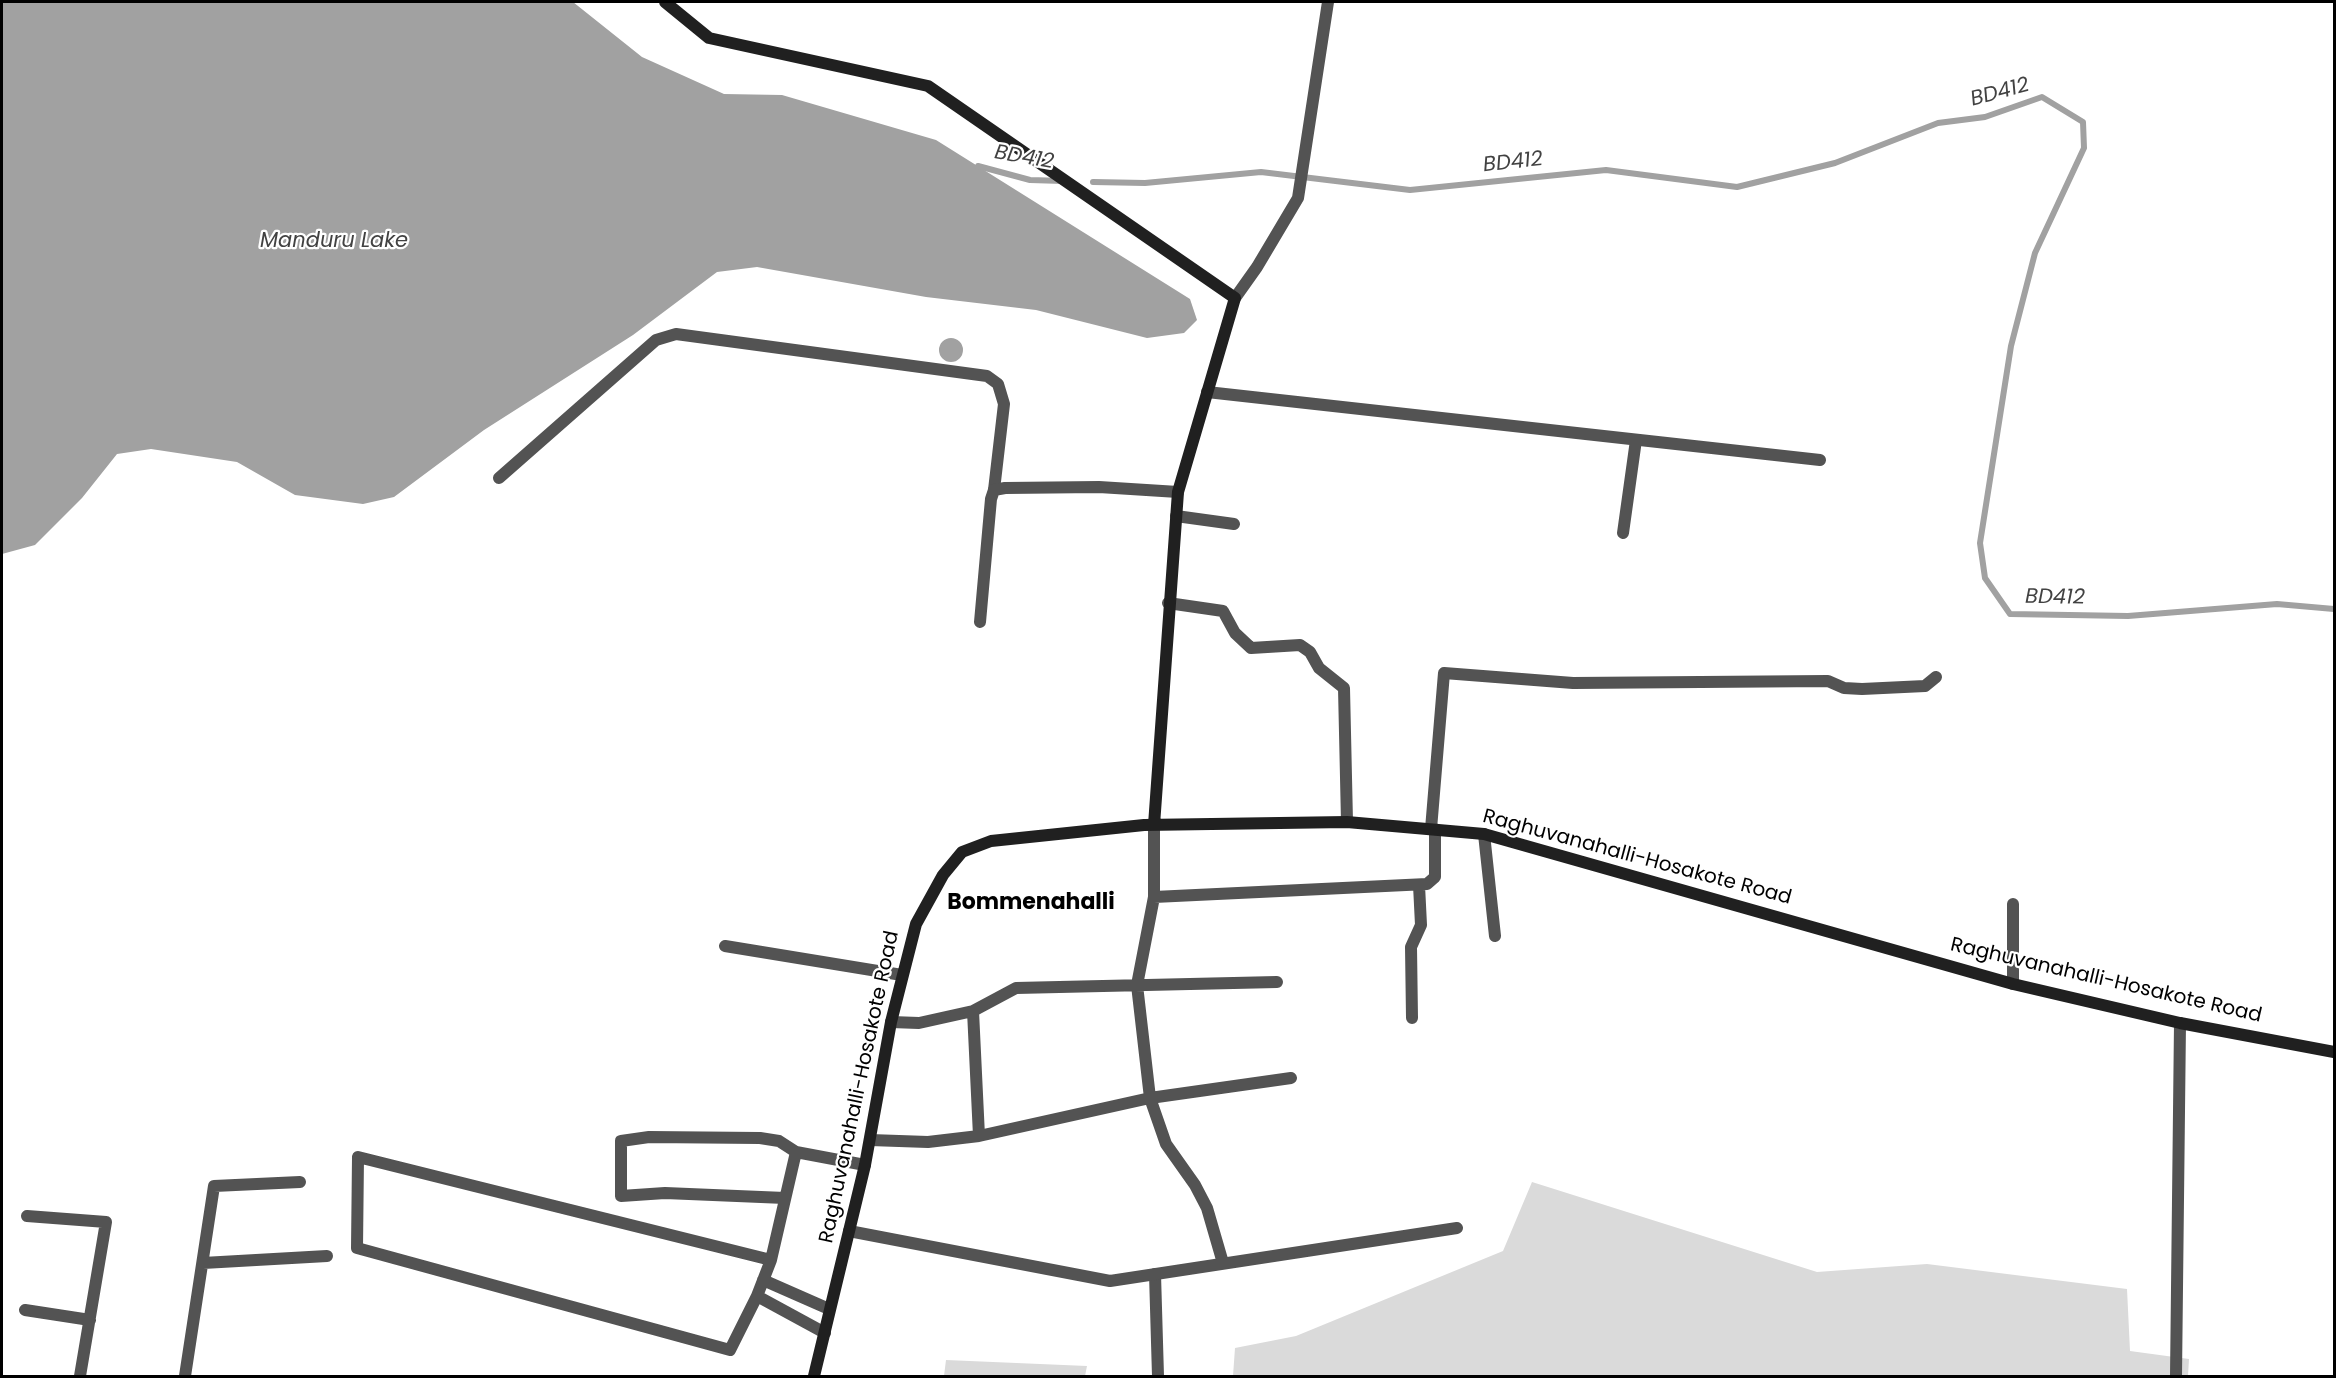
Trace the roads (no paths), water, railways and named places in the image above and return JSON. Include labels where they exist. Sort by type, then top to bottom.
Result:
[{"type":"main road","points":[[665,2],[709,38],[928,86],[1235,298],[1178,492],[1173,604],[1154,825]]},
{"type":"main road","name":"Raghuvanahalli-Hosakote Road","points":[[814,1377],[865,1165],[891,1022],[916,924],[943,875],[962,852],[991,841],[1154,825],[1347,822],[1484,834],[2013,984],[2180,1023],[2334,1052]]},
{"type":"street","points":[[1235,298],[1257,267],[1298,198],[1328,2]]},
{"type":"street","points":[[499,478],[656,340],[676,334],[987,376],[998,384],[1004,404],[991,499],[980,621]]},
{"type":"street","points":[[1207,392],[1820,460]]},
{"type":"street","points":[[1623,533],[1636,440]]},
{"type":"street","points":[[994,490],[1099,487],[1178,492]]},
{"type":"street","points":[[1176,516],[1234,524]]},
{"type":"street","points":[[1173,604],[1223,611],[1235,633],[1251,648],[1300,645],[1310,652],[1319,668],[1344,688],[1347,822]]},
{"type":"street","points":[[1154,897],[1427,884],[1435,877],[1433,829],[1444,673],[1573,683],[1828,681],[1844,688],[1862,689],[1925,686],[1936,676]]},
{"type":"street","points":[[1154,825],[1154,897],[1137,985],[1150,1098],[1166,1144],[1195,1185],[1207,1208],[1223,1263]]},
{"type":"street","points":[[1484,834],[1495,936]]},
{"type":"street","points":[[1412,1018],[1411,947],[1421,926],[1419,885]]},
{"type":"street","points":[[2013,904],[2013,984]]},
{"type":"street","points":[[725,946],[902,975]]},
{"type":"street","points":[[891,1022],[920,1023],[973,1011],[1016,987],[1277,982]]},
{"type":"street","points":[[973,1011],[979,1136]]},
{"type":"street","points":[[2176,1377],[2180,1023]]},
{"type":"street","points":[[870,1140],[928,1142],[979,1136],[1150,1098],[1291,1078]]},
{"type":"street","points":[[785,1198],[665,1193],[621,1196],[621,1141],[649,1137],[759,1138],[780,1141],[796,1152],[865,1165]]},
{"type":"street","points":[[771,1260],[358,1157],[357,1248],[730,1350],[757,1296],[771,1260],[796,1152]]},
{"type":"street","points":[[185,1377],[214,1186],[300,1182]]},
{"type":"street","points":[[27,1216],[106,1222],[80,1377]]},
{"type":"street","points":[[849,1231],[1110,1281],[1457,1228]]},
{"type":"street","points":[[203,1263],[327,1256]]},
{"type":"street","points":[[1155,1274],[1158,1377]]},
{"type":"street","points":[[764,1280],[829,1309]]},
{"type":"street","points":[[757,1296],[825,1332]]},
{"type":"street","points":[[25,1310],[90,1320]]},
{"type":"water","name":"Manduru Lake","points":[[2,2],[573,2],[642,57],[724,94],[782,95],[936,140],[1190,299],[1197,320],[1184,333],[1147,338],[1036,310],[926,297],[757,267],[717,272],[633,335],[484,430],[394,497],[363,504],[295,495],[237,462],[151,449],[117,454],[82,498],[35,545],[2,554]]},
{"type":"water","points":[[951,338],[956,339],[962,345],[962,355],[956,361],[951,362],[946,361],[940,355],[939,350],[940,345],[946,339]]},
{"type":"waterway","name":"BD412","points":[[1093,182],[1145,183],[1261,172],[1410,190],[1606,170],[1737,187],[1835,163],[1938,123],[1985,117],[2042,97],[2083,122],[2084,148],[2035,253],[2011,346],[1980,543],[1985,578],[2010,614],[2128,616],[2277,604],[2334,609]]},
{"type":"waterway","name":"BD412","points":[[978,166],[1030,180],[1063,181]]},
{"type":"district","name":"Bommenahalli","points":[[1031,903]]}]
